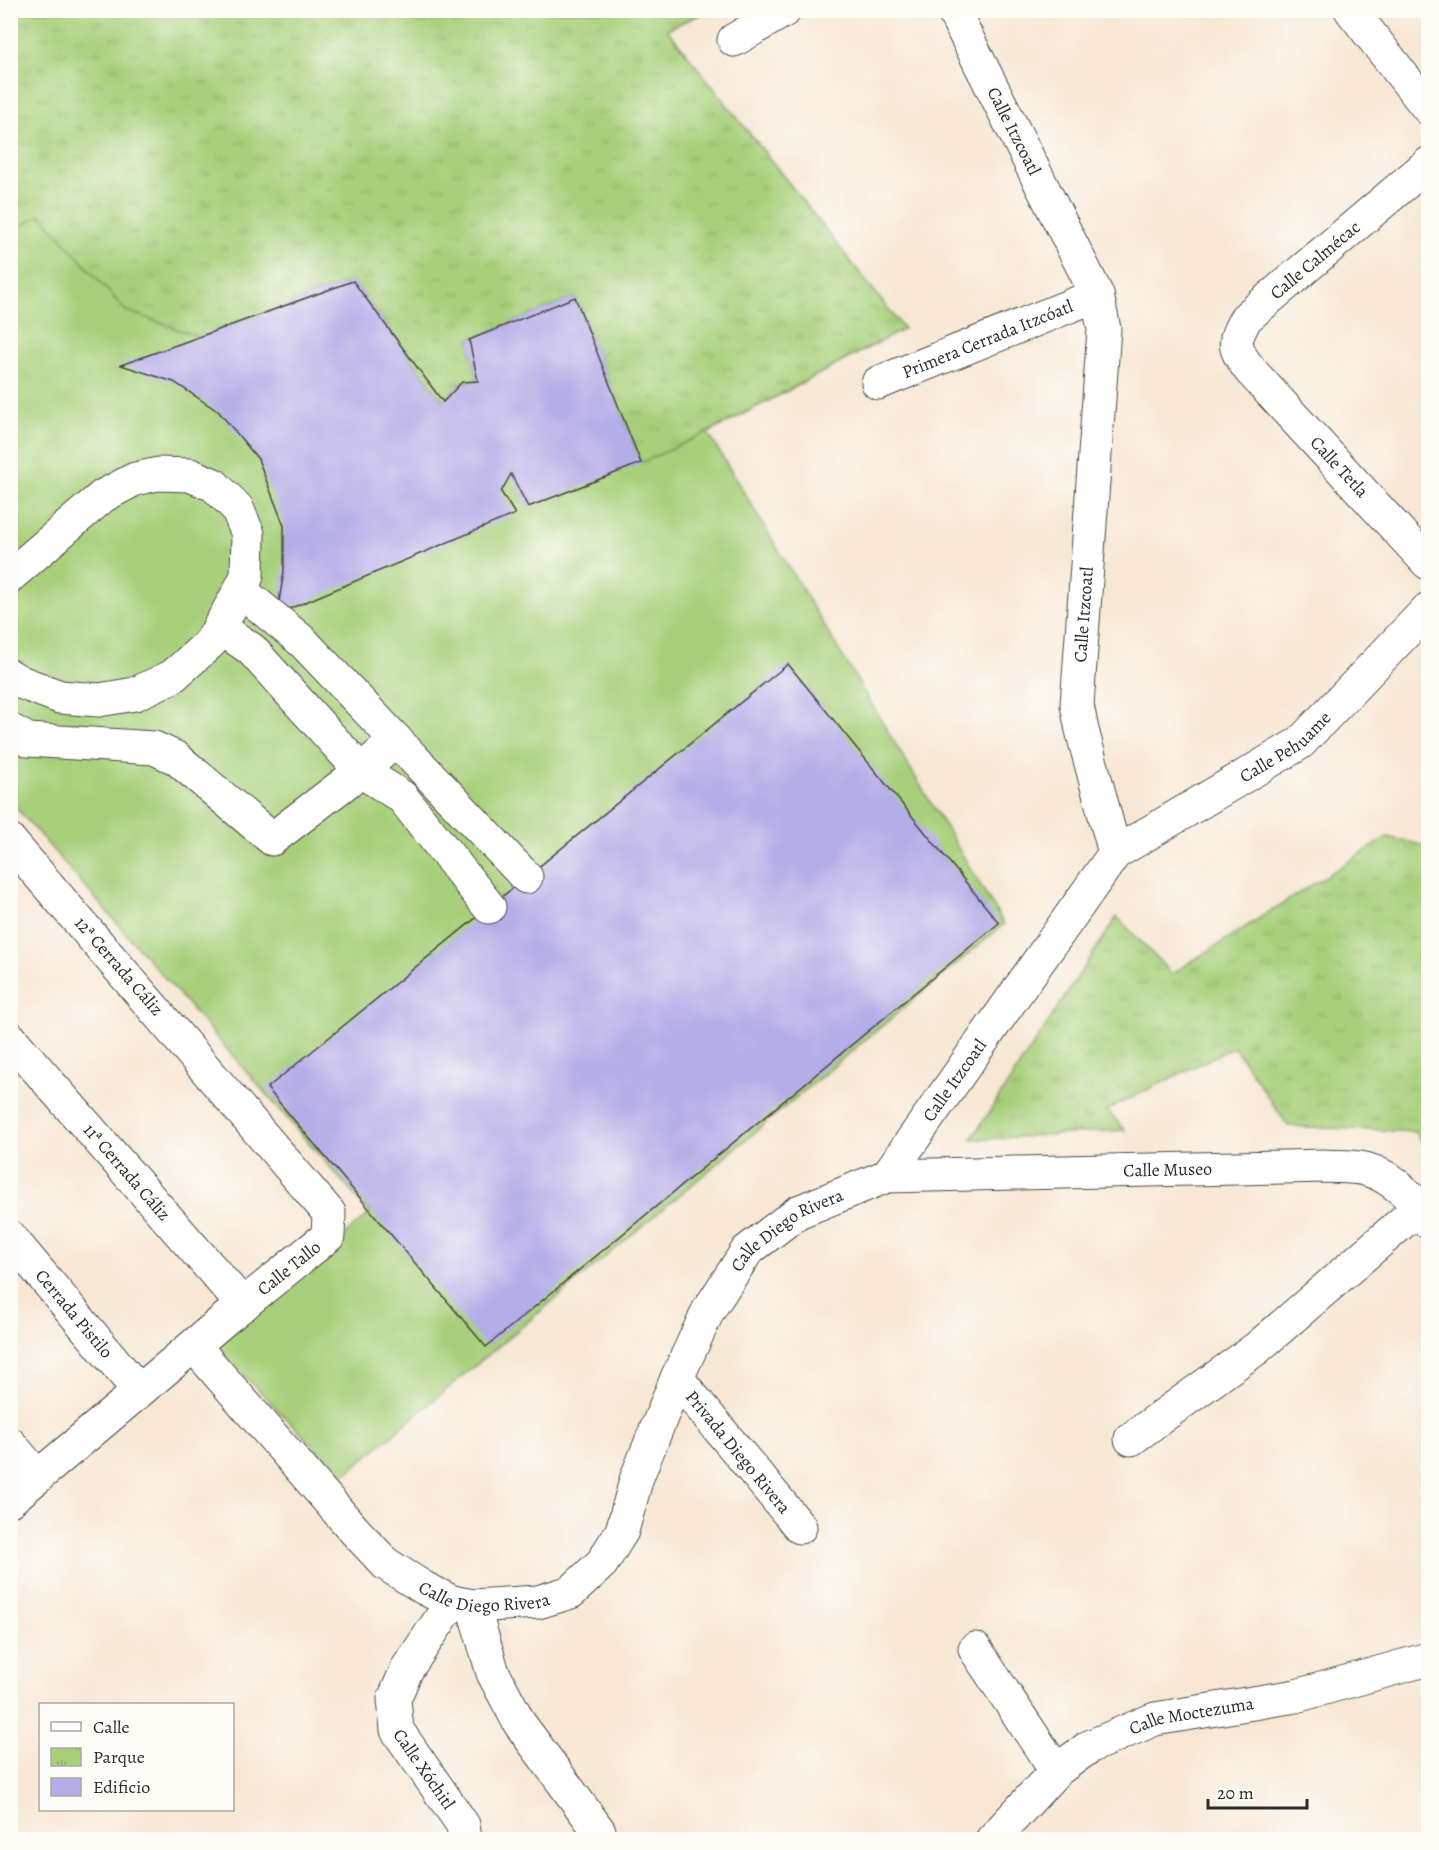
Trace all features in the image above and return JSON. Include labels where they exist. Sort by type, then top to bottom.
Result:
[{"type":"street","points":[[734,40],[785,10]]},
{"type":"street","name":"Calle Itzcoatl","points":[[887,1176],[1115,854],[1077,705],[1104,329],[1097,296],[953,10]]},
{"type":"street","points":[[1350,10],[1428,108]]},
{"type":"street","name":"Calle Calmécac","points":[[1250,370],[1237,353],[1236,336],[1246,318],[1428,164]]},
{"type":"street","name":"Primera Cerrada Itzcóatl","points":[[878,383],[1097,296]]},
{"type":"street","name":"Calle Tetla","points":[[1250,370],[1428,564]]},
{"type":"street","points":[[10,576],[103,496],[135,479],[158,474],[190,475],[214,485],[237,508],[248,534],[246,576],[240,590],[211,642],[173,676],[135,694],[99,700],[60,697],[10,676]]},
{"type":"street","points":[[240,590],[303,642],[526,877]]},
{"type":"street","name":"Calle Pehuame","points":[[1115,854],[1300,743],[1428,609]]},
{"type":"street","points":[[219,627],[251,650],[361,771],[402,797],[489,907]]},
{"type":"street","points":[[10,730],[28,740],[154,748],[176,758],[272,839],[361,771],[396,740]]},
{"type":"street","name":"12ª Cerrada Cáliz","points":[[10,841],[227,1092]]},
{"type":"street","name":"11ª Cerrada Cáliz","points":[[10,1038],[243,1305]]},
{"type":"street","name":"Calle Tallo","points":[[194,1346],[328,1236],[329,1213],[227,1092]]},
{"type":"street","name":"Calle Museo","points":[[887,1176],[1324,1166],[1366,1169],[1390,1180],[1424,1214]]},
{"type":"street","name":"Calle Diego Rivera","points":[[194,1346],[386,1564],[423,1588],[463,1604],[538,1602],[571,1592],[602,1563],[622,1531],[638,1477],[677,1378],[708,1311],[747,1251],[798,1212],[887,1176]]},
{"type":"street","points":[[1131,1439],[1257,1348],[1424,1214]]},
{"type":"street","name":"Cerrada Pistilo","points":[[10,1237],[140,1391]]},
{"type":"street","points":[[10,1500],[194,1346]]},
{"type":"street","name":"Privada Diego Rivera","points":[[677,1378],[800,1527]]},
{"type":"street","points":[[10,1444],[38,1477]]},
{"type":"street","points":[[463,1604],[493,1673],[520,1724],[599,1831]]},
{"type":"street","name":"Calle Xóchitl","points":[[463,1604],[407,1669],[394,1699],[397,1730],[464,1825],[465,1839]]},
{"type":"street","points":[[975,1649],[1056,1771]]},
{"type":"street","name":"Calle Moctezuma","points":[[992,1839],[1056,1771],[1089,1747],[1155,1719],[1296,1696],[1428,1659]]},
{"type":"green space","points":[[10,11],[708,11],[667,29],[904,329],[708,433],[1004,924],[343,1476],[215,1346],[370,1213],[11,802]]},
{"type":"green space","points":[[11,11],[708,11],[667,29],[904,329],[708,432],[641,463],[575,297],[469,340],[478,381],[462,382],[443,402],[353,281],[199,337],[125,310],[41,215],[11,231]]},
{"type":"green space","points":[[1387,837],[1428,846],[1428,1153],[1416,1132],[1288,1126],[1234,1047],[1107,1110],[1125,1130],[971,1140],[1117,917],[1172,974]]},
{"type":"building","points":[[353,281],[443,402],[462,382],[478,381],[469,340],[575,297],[641,463],[528,507],[511,474],[501,492],[515,514],[277,614],[284,571],[284,526],[258,459],[219,412],[174,382],[121,365]]},
{"type":"building","points":[[788,664],[999,923],[486,1347],[267,1088]]}]
